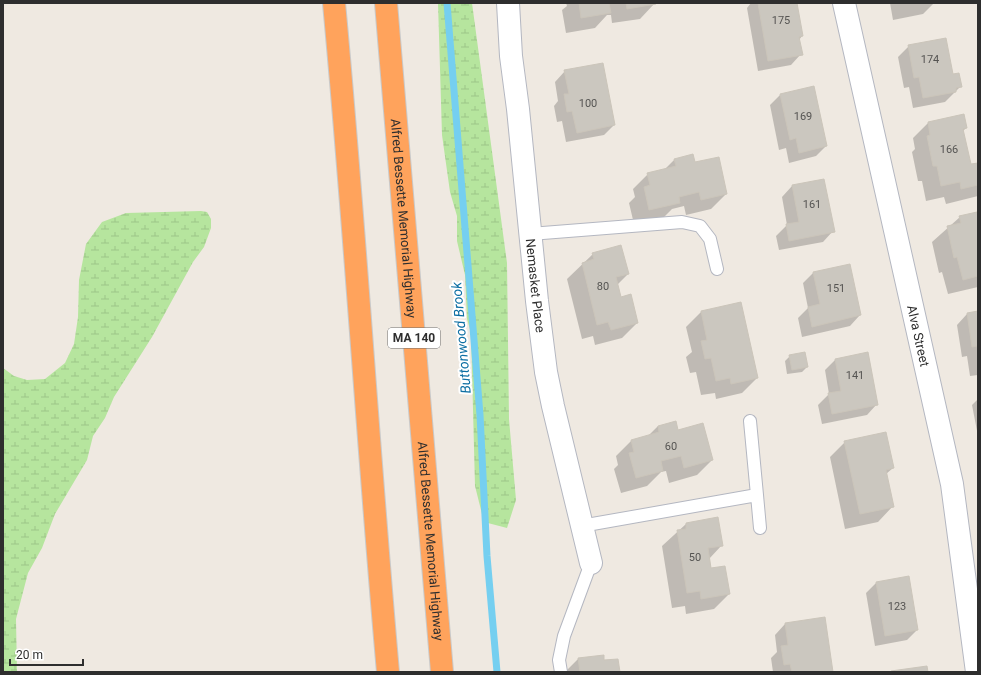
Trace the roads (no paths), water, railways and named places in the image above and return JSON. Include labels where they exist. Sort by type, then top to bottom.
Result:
[{"type":"highway","points":[[334,3],[347,135],[363,363],[388,672]]},
{"type":"highway","name":"Alfred Bessette Memorial Highway","points":[[386,3],[442,672]]},
{"type":"street","name":"Nemasket Place","points":[[508,3],[530,234],[546,372],[581,526],[591,563]]},
{"type":"street","name":"Alva Street","points":[[844,3],[952,484],[978,672]]},
{"type":"lane","points":[[530,234],[682,222],[700,226],[710,239],[717,269]]},
{"type":"lane","points":[[750,421],[760,528]]},
{"type":"lane","points":[[581,526],[756,495]]},
{"type":"lane","points":[[561,672],[559,660],[564,636],[591,563]]},
{"type":"waterway","name":"Buttonwood Brook","points":[[447,3],[480,415],[487,556],[497,672]]}]
